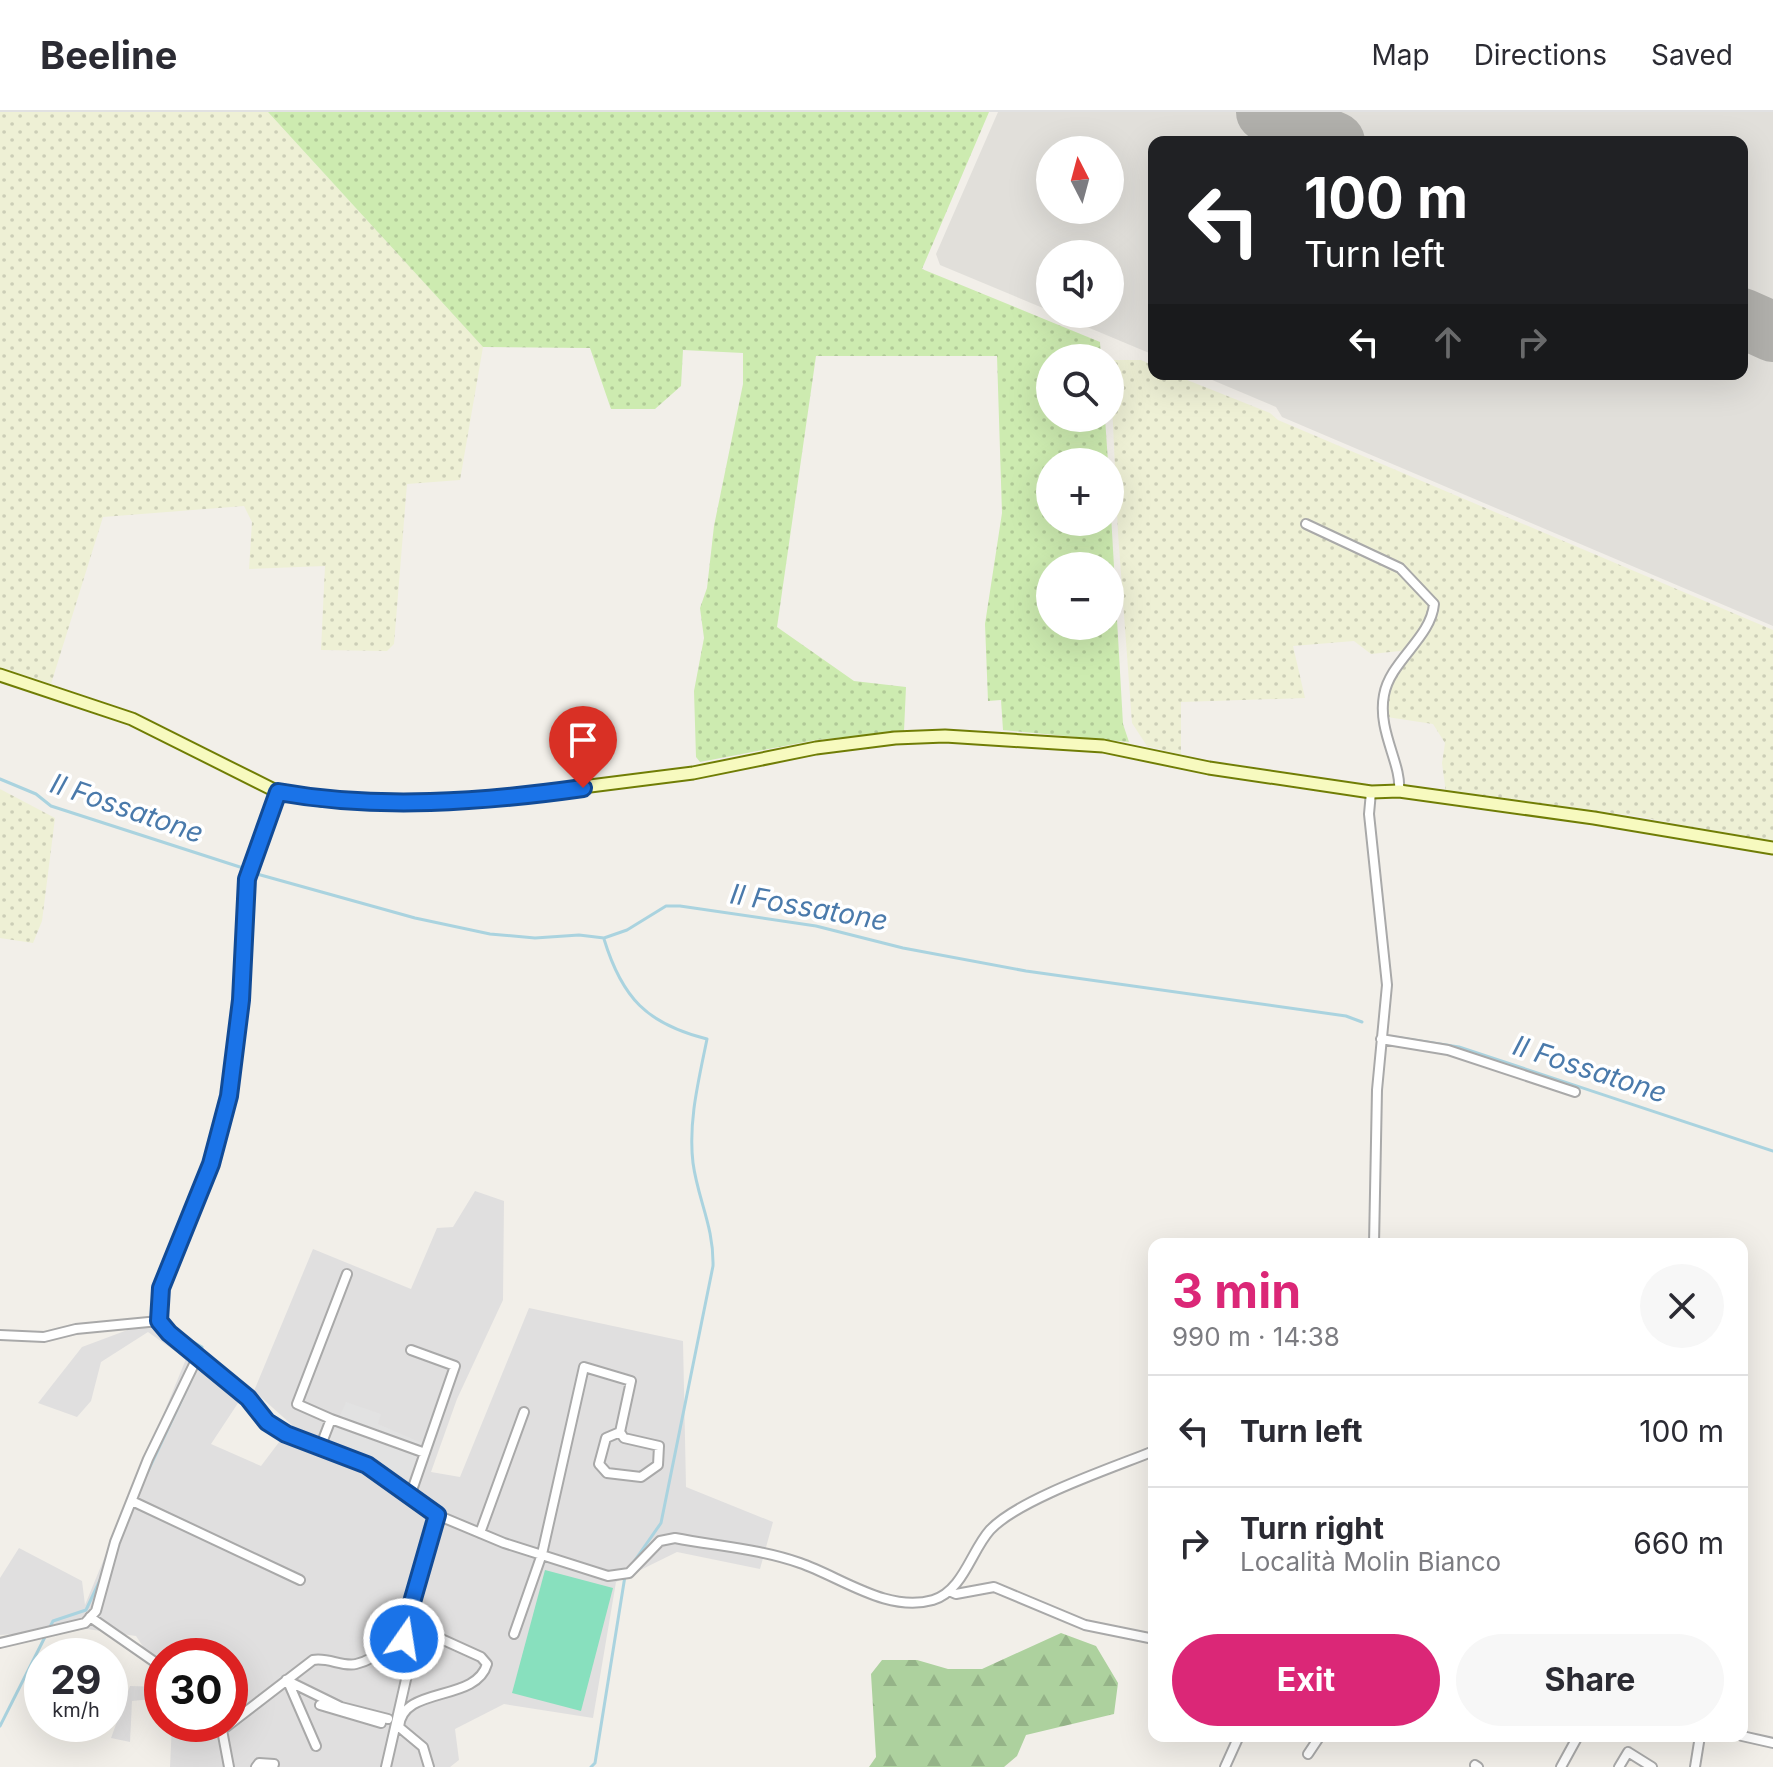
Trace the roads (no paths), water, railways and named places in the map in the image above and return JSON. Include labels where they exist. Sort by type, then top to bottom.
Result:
[{"type":"street","points":[[1306,524],[1400,568],[1434,604],[1428,622],[1388,681],[1384,692],[1386,740],[1400,779],[1399,791]]},
{"type":"street","points":[[0,675],[132,719],[278,792],[322,800],[471,801],[693,773],[816,748],[895,738],[945,736],[1134,750],[1209,768],[1371,792],[1399,791],[1594,818],[1773,848]]},
{"type":"street","points":[[159,1321],[161,1288],[211,1164],[229,1096],[241,1000],[247,879],[278,792]]},
{"type":"street","points":[[1371,792],[1369,814],[1387,985],[1381,1039],[1374,1238]]},
{"type":"street","points":[[1381,1039],[1448,1050],[1575,1092]]},
{"type":"street","points":[[347,1274],[297,1404],[425,1453]]},
{"type":"street","points":[[0,1335],[44,1337],[76,1329],[159,1321],[248,1398],[267,1422],[286,1434],[367,1465],[437,1515],[480,1533],[608,1576],[629,1573],[660,1541],[675,1538],[798,1562],[877,1597],[916,1602],[934,1599],[949,1591],[994,1526],[1047,1495],[1148,1453]]},
{"type":"street","points":[[410,1496],[455,1366],[411,1350]]},
{"type":"street","points":[[0,1643],[85,1623],[96,1611],[115,1542],[198,1356]]},
{"type":"street","points":[[514,1634],[542,1554],[584,1367],[631,1381],[620,1432],[624,1438],[659,1446],[658,1465],[641,1477],[607,1473],[599,1464],[606,1438],[620,1432]]},
{"type":"street","points":[[480,1533],[524,1412]]},
{"type":"street","points":[[321,1445],[331,1419]]},
{"type":"street","points":[[132,1501],[300,1580]]},
{"type":"street","points":[[386,1767],[391,1722],[407,1675],[403,1656],[406,1623],[437,1515]]},
{"type":"street","points":[[949,1591],[962,1594],[994,1587],[1085,1625],[1148,1638]]},
{"type":"street","points":[[90,1617],[144,1654]]},
{"type":"street","points":[[248,1710],[313,1660],[323,1658],[351,1665],[376,1654],[406,1623]]},
{"type":"street","points":[[406,1623],[481,1657],[487,1664],[476,1682],[409,1706],[400,1716],[399,1727],[423,1747],[429,1767]]},
{"type":"street","points":[[286,1680],[341,1707],[391,1722]]},
{"type":"street","points":[[286,1680],[295,1690],[316,1746]]},
{"type":"street","points":[[320,1705],[391,1722]]},
{"type":"street","points":[[1748,1737],[1773,1743]]},
{"type":"street","points":[[224,1742],[229,1767]]},
{"type":"street","points":[[1225,1767],[1236,1742]]},
{"type":"street","points":[[1308,1754],[1316,1742]]},
{"type":"street","points":[[1561,1767],[1575,1742]]},
{"type":"street","points":[[1695,1767],[1699,1742]]},
{"type":"street","points":[[1619,1767],[1628,1752],[1652,1767]]},
{"type":"street","points":[[256,1767],[259,1763],[274,1764],[273,1767]]},
{"type":"waterway","name":"Il Fossatone","points":[[0,779],[36,794],[51,806],[243,868]]},
{"type":"waterway","name":"Il Fossatone","points":[[250,891],[257,874],[415,918],[490,934],[535,938],[579,935],[604,938],[627,930],[666,906],[680,906],[816,926],[903,948],[1026,971],[1346,1016],[1362,1022]]},
{"type":"waterway","points":[[604,939],[619,977],[640,1006],[668,1025],[707,1039],[695,1100],[692,1147],[695,1176],[711,1239],[713,1266],[661,1523],[633,1563]]},
{"type":"waterway","name":"Il Fossatone","points":[[1394,1037],[1459,1047],[1773,1151]]},
{"type":"waterway","points":[[217,1156],[233,1111],[236,1066]]},
{"type":"waterway","points":[[162,1316],[179,1334],[202,1347],[199,1356]]},
{"type":"waterway","points":[[147,1473],[197,1367]]},
{"type":"waterway","points":[[591,1767],[595,1763],[625,1576]]},
{"type":"waterway","points":[[0,1726],[53,1621],[86,1610],[101,1578]]}]
